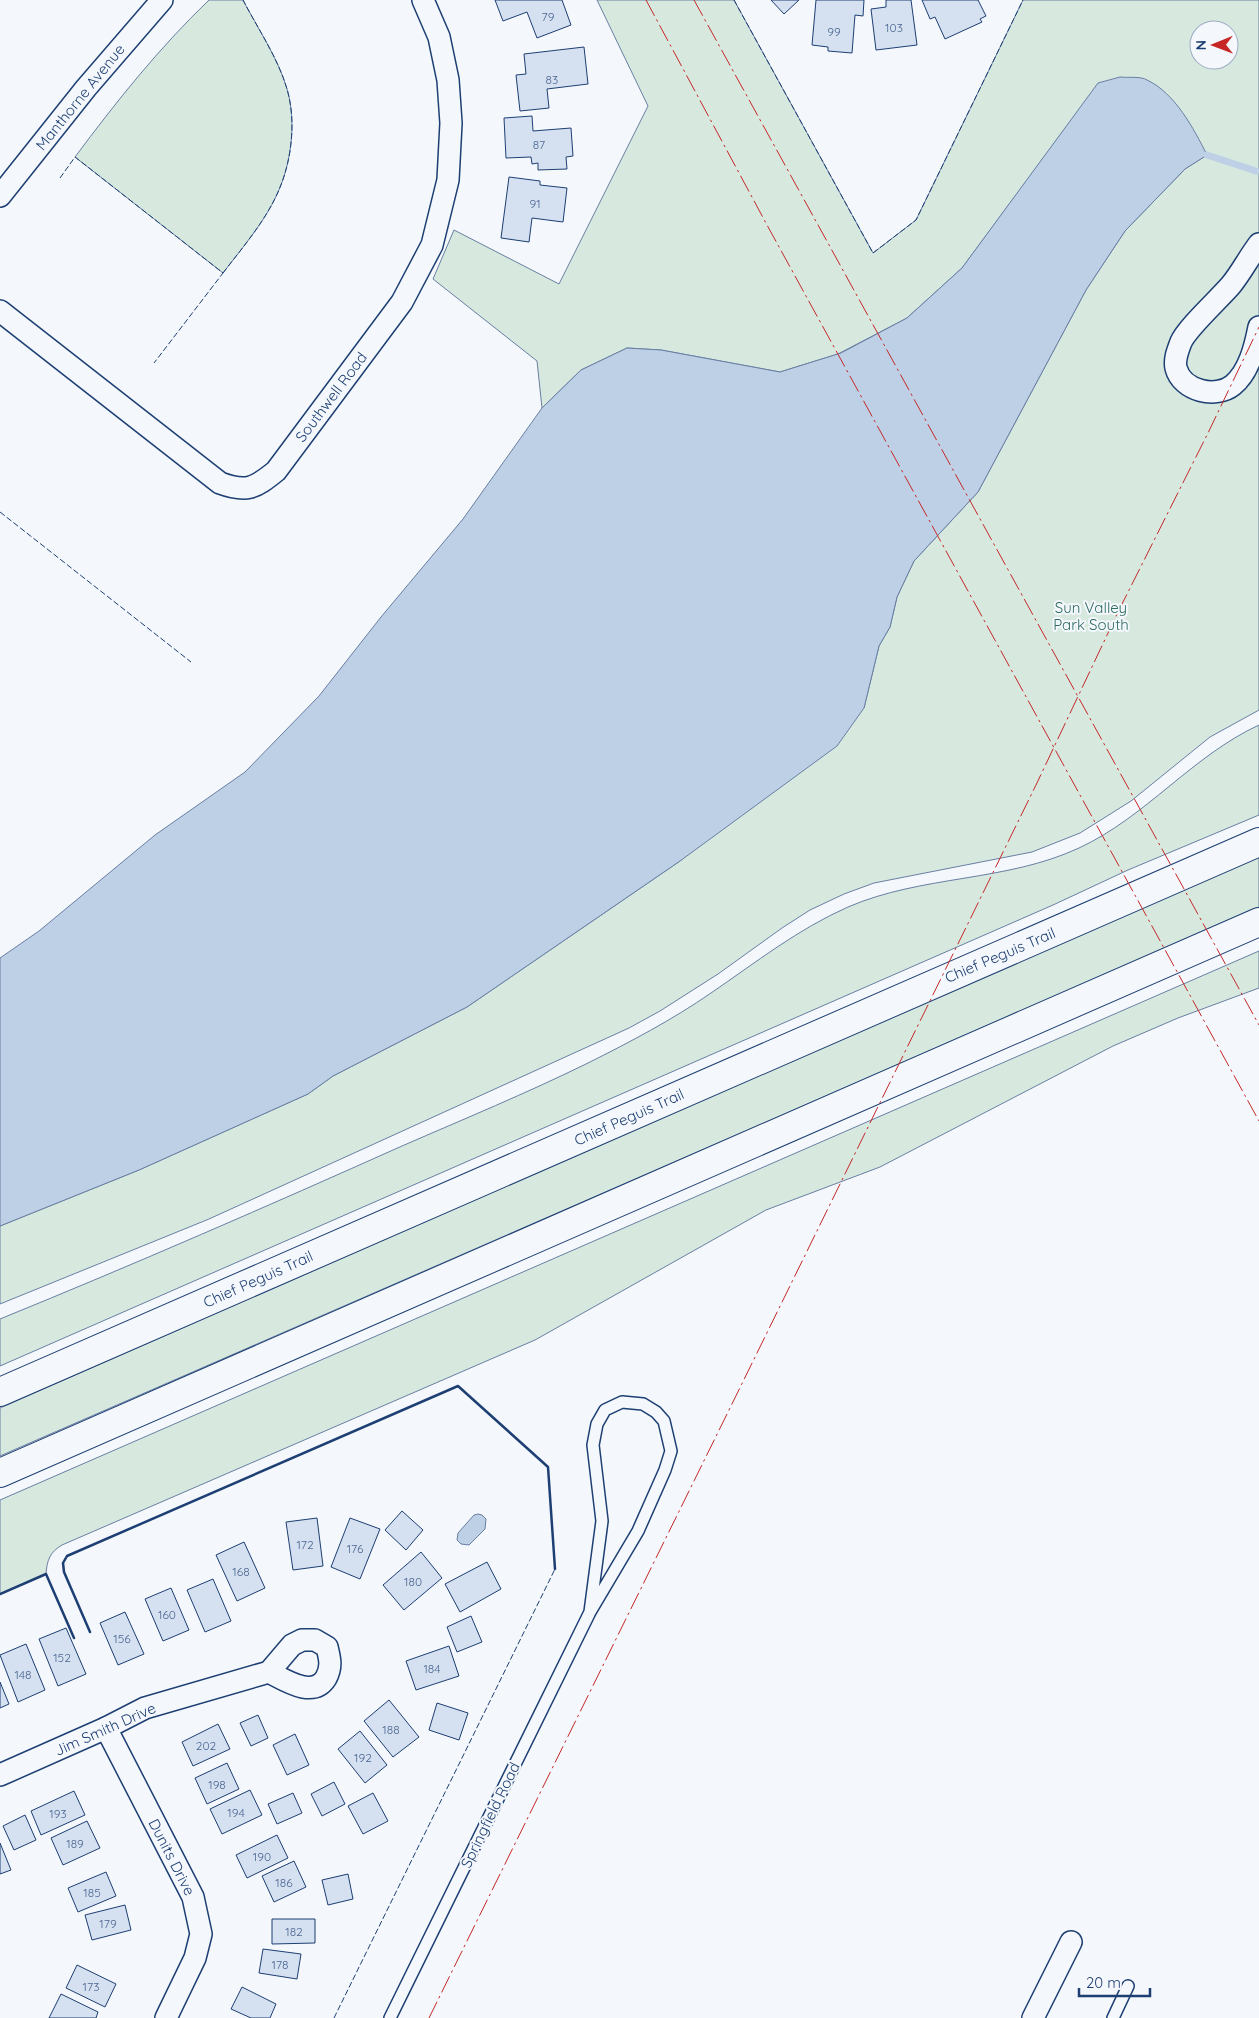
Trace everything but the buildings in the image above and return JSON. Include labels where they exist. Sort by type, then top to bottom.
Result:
[{"type":"main road","name":"Chief Peguis Trail","points":[[0,1392],[1259,842]]},
{"type":"main road","points":[[0,1473],[1259,922]]},
{"type":"street","name":"Manthorne Avenue","points":[[0,196],[86,88],[162,0]]},
{"type":"street","name":"Southwell Road","points":[[0,311],[220,483],[237,490],[259,485],[276,471],[402,302],[432,245],[448,180],[451,122],[448,80],[439,38],[423,0]]},
{"type":"street","points":[[1259,244],[1233,283],[1182,339],[1176,360],[1176,369],[1181,377],[1200,390],[1211,393],[1223,391],[1242,375],[1252,355],[1259,327]]},
{"type":"street","name":"Jim Smith Drive","points":[[0,1775],[106,1728],[145,1708],[269,1672]]},
{"type":"street","name":"Dunits Drive","points":[[106,1728],[194,1898],[201,1934],[194,1958],[166,2018]]},
{"type":"street","points":[[1033,2018],[1071,1942]]},
{"type":"lane","name":"Springfield Road","points":[[390,2018],[590,1612],[638,1531],[665,1470],[670,1451],[664,1421],[656,1412],[643,1404],[622,1402],[605,1410],[597,1424],[593,1445],[602,1522],[590,1612]]},
{"type":"lane","points":[[1113,2018],[1128,1986]]},
{"type":"green space","points":[[209,0],[243,0],[283,77],[292,116],[292,136],[288,163],[276,197],[257,228],[223,273],[75,157],[139,76]]},
{"type":"green space","name":"Sun Valley Park South","points":[[597,0],[734,0],[873,253],[916,220],[1023,0],[1259,0],[1259,710],[1210,737],[1131,801],[1080,833],[1032,852],[874,883],[844,894],[810,910],[718,974],[660,1011],[629,1028],[209,1219],[0,1304],[0,1226],[139,1170],[308,1094],[333,1076],[467,1007],[680,861],[864,708],[879,646],[890,627],[897,597],[914,561],[978,492],[1086,290],[1125,231],[1185,169],[1207,155],[1099,83],[962,268],[907,318],[838,354],[780,372],[661,350],[627,348],[581,370],[542,408],[537,361],[433,279],[454,230],[559,284],[648,106]]},
{"type":"green space","points":[[1259,725],[1259,815],[1128,870],[1053,905],[0,1366],[0,1319],[252,1213],[588,1063],[635,1039],[681,1012],[794,936],[848,907],[905,889],[1023,867],[1079,848],[1126,820],[1212,753]]},
{"type":"green space","points":[[1259,856],[1259,907],[0,1456],[0,1408]]},
{"type":"green space","points":[[1259,951],[1259,988],[1178,1018],[1113,1046],[880,1167],[766,1210],[535,1340],[62,1545],[50,1557],[46,1574],[0,1594],[0,1500]]},
{"type":"water","points":[[1120,77],[1144,79],[1157,86],[1166,94],[1190,123],[1207,155],[1185,169],[1125,231],[1086,290],[978,492],[914,561],[897,597],[890,627],[879,646],[864,708],[837,746],[680,861],[467,1007],[333,1076],[308,1094],[139,1170],[0,1226],[0,958],[39,931],[155,835],[245,772],[319,696],[381,617],[463,519],[542,408],[581,370],[627,348],[661,350],[780,372],[841,353],[907,318],[962,268],[1098,83]]},
{"type":"water","points":[[478,1514],[486,1519],[485,1529],[469,1545],[461,1544],[457,1540],[458,1533],[474,1515]]},
{"type":"waterway","points":[[1207,155],[1256,171]]},
{"type":"fence","points":[[223,273],[257,228],[276,197],[288,163],[292,136],[289,95],[283,77],[243,0]]},
{"type":"fence","points":[[734,0],[873,253],[916,220],[1023,0]]},
{"type":"fence","points":[[60,178],[75,157],[223,273],[154,363]]},
{"type":"fence","points":[[0,512],[191,662]]},
{"type":"fence","points":[[334,2018],[555,1569]]},
{"type":"wall","points":[[90,1632],[64,1572],[63,1563],[67,1556],[458,1386],[548,1467],[555,1569]]},
{"type":"wall","points":[[0,1594],[46,1574],[74,1638]]},
{"type":"power","points":[[646,0],[767,225],[1259,1121]]},
{"type":"power","points":[[694,0],[1259,1025]]},
{"type":"power","points":[[429,2018],[1036,785],[1118,612],[1259,327]]}]
